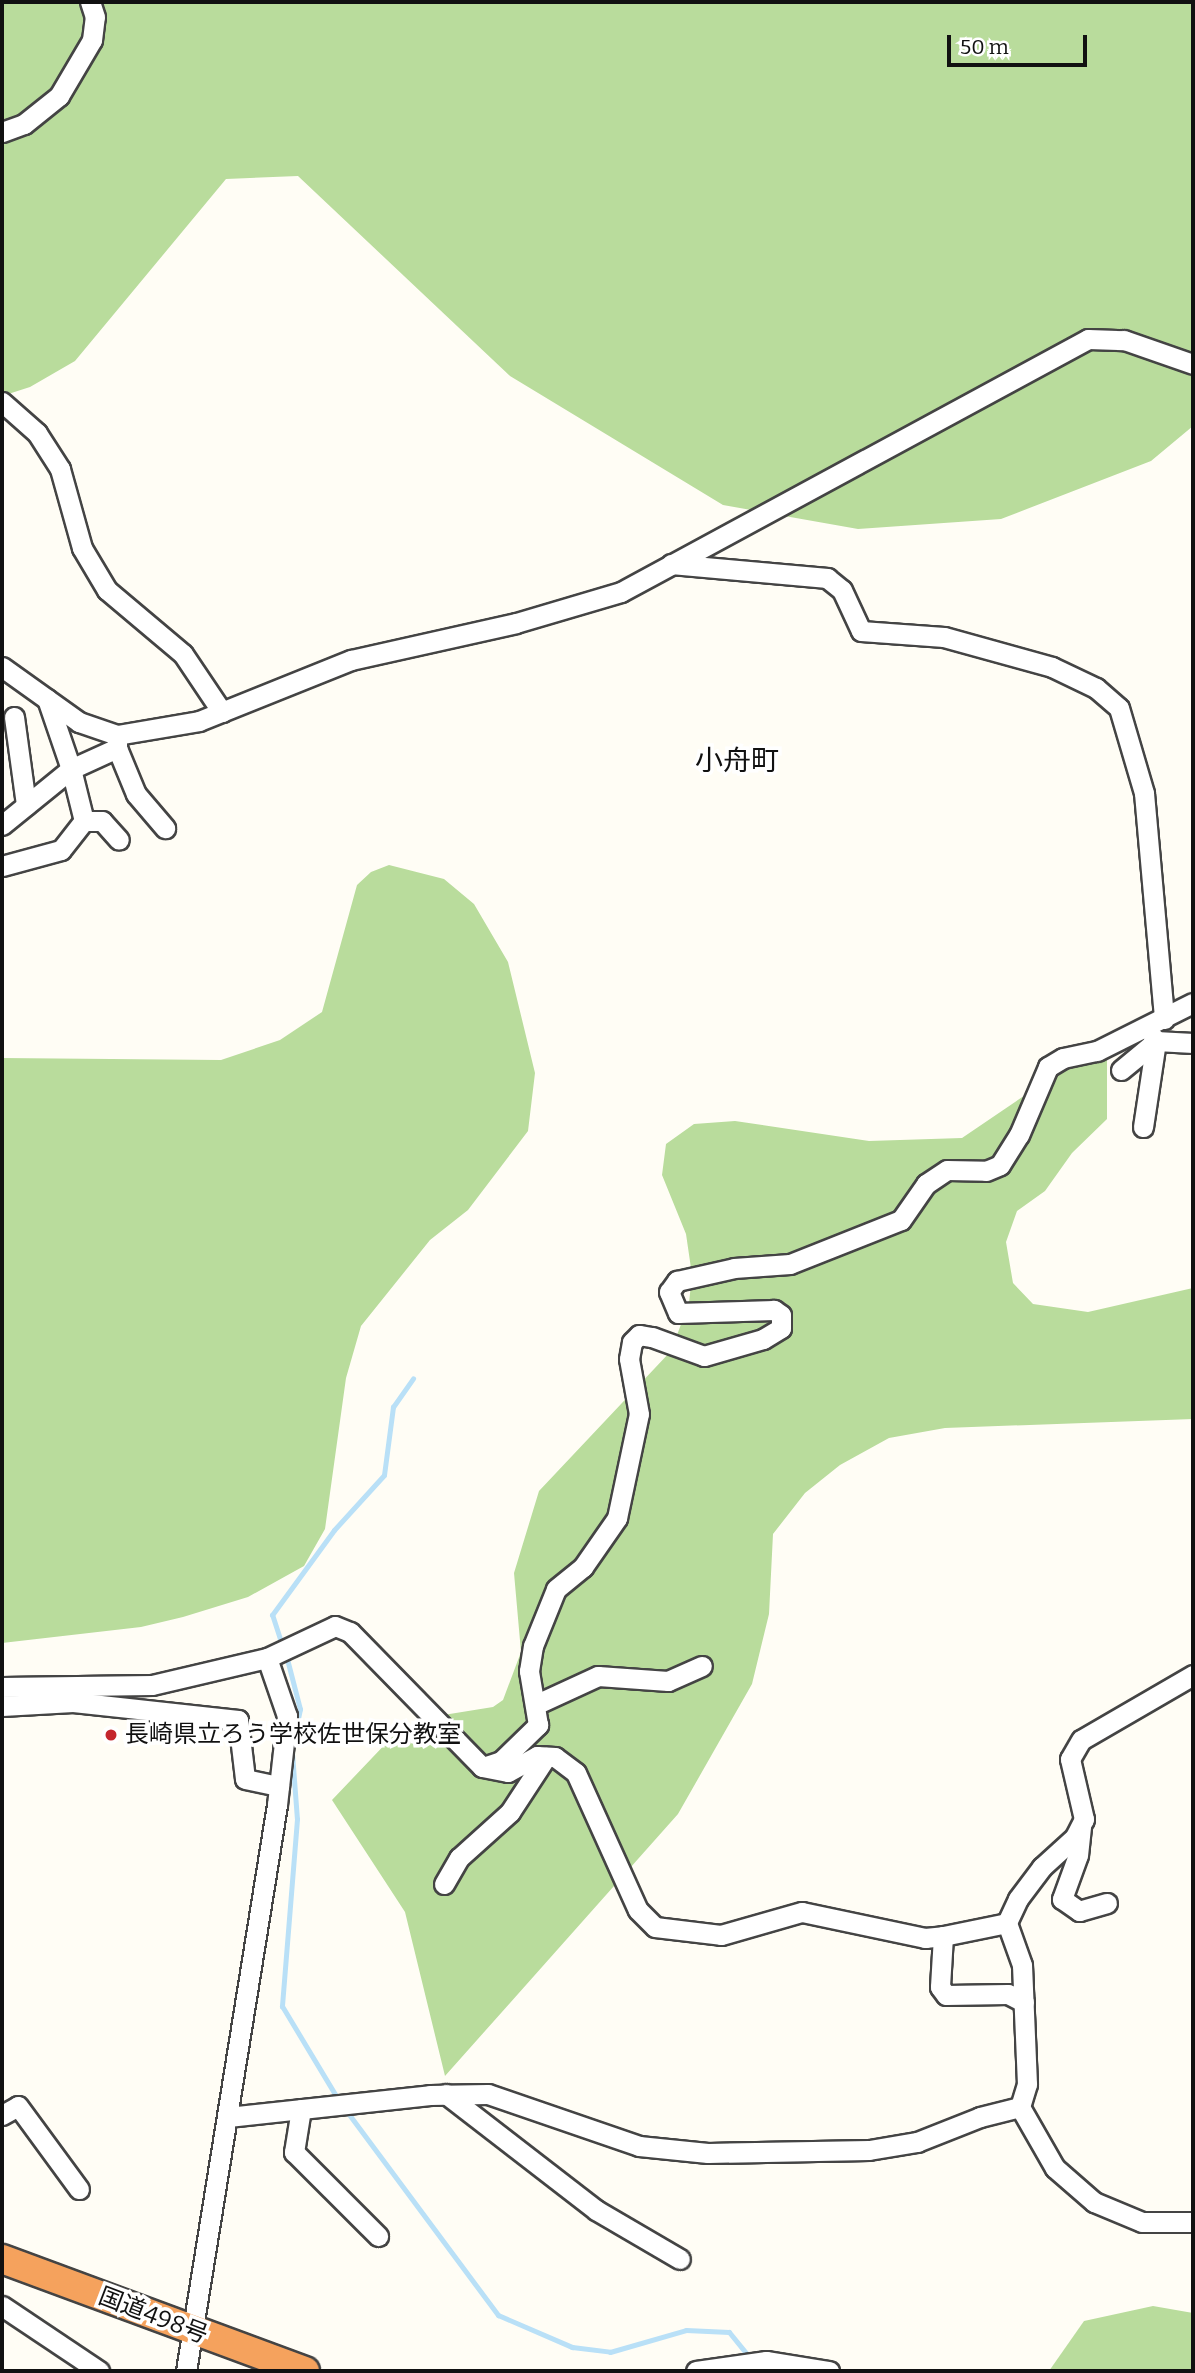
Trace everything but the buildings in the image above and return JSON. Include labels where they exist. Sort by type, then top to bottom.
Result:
[{"type":"highway","name":"国道498号","points":[[2,2259],[305,2371]]},
{"type":"street","points":[[2,132],[24,124],[59,96],[92,40],[95,17],[90,2]]},
{"type":"street","points":[[2,825],[71,769],[117,741],[199,721],[351,660],[516,622],[621,592],[1088,339],[1124,340],[1193,364]]},
{"type":"street","points":[[2,402],[37,433],[60,470],[82,548],[107,590],[183,654],[222,712]]},
{"type":"street","points":[[671,565],[827,578],[842,590],[862,632],[944,637],[1052,667],[1096,688],[1119,708],[1144,793],[1156,1029],[1143,1127]]},
{"type":"street","points":[[2,667],[79,722],[117,741],[136,794],[165,828]]},
{"type":"street","points":[[47,699],[71,769],[84,821]]},
{"type":"street","points":[[14,717],[13,740],[26,806]]},
{"type":"street","points":[[84,821],[103,821],[119,840]]},
{"type":"street","points":[[2,866],[61,850],[84,821]]},
{"type":"street","points":[[1121,1070],[1156,1029],[1193,1003]]},
{"type":"street","points":[[482,1767],[501,1762],[538,1725],[537,1704],[529,1671],[533,1646],[556,1589],[583,1566],[617,1518],[639,1415],[629,1359],[632,1342],[639,1335],[652,1336],[704,1356],[763,1339],[781,1328],[781,1315],[774,1310],[678,1312],[669,1292],[677,1281],[734,1268],[790,1264],[901,1220],[926,1184],[947,1170],[986,1171],[999,1165],[1018,1135],[1048,1067],[1063,1058],[1097,1051],[1156,1029],[1193,1042]]},
{"type":"street","points":[[2,1687],[152,1685],[272,1655],[297,1641],[335,1626],[349,1632],[482,1767],[508,1772],[537,1756],[545,1756],[555,1757],[576,1773],[638,1910],[655,1927],[721,1935],[802,1912],[925,1938],[1007,1923]]},
{"type":"street","points":[[186,2371],[279,1786],[287,1716],[272,1655]]},
{"type":"street","points":[[537,1704],[598,1676],[668,1681],[702,1665]]},
{"type":"street","points":[[1107,1903],[1079,1911],[1062,1899],[1078,1855],[1082,1822],[1070,1759],[1081,1740],[1193,1675]]},
{"type":"street","points":[[2,1706],[73,1702],[238,1720],[245,1779],[279,1786]]},
{"type":"street","points":[[443,1884],[459,1858],[510,1812],[545,1756]]},
{"type":"street","points":[[1082,1822],[1075,1837],[1042,1867],[1018,1899],[1007,1923],[1022,1965],[1027,2084],[1020,2107],[1055,2168],[1094,2203],[1142,2222],[1193,2222]]},
{"type":"street","points":[[943,1936],[940,1987],[946,1995],[1008,1994],[1024,2002]]},
{"type":"street","points":[[228,2118],[446,2094],[488,2094],[639,2146],[708,2153],[869,2150],[917,2142],[980,2117],[1020,2107]]},
{"type":"street","points":[[446,2094],[596,2210],[680,2259]]},
{"type":"street","points":[[2,2115],[18,2106],[79,2189]]},
{"type":"street","points":[[302,2109],[294,2152],[359,2227],[378,2236]]},
{"type":"street","points":[[2,2306],[99,2371]]},
{"type":"street","points":[[696,2371],[766,2361],[829,2371]]},
{"type":"green space","points":[[2,2],[1193,2],[1193,426],[1151,461],[1001,519],[858,529],[723,505],[510,376],[298,176],[226,179],[75,361],[30,387],[2,396]]},
{"type":"green space","points":[[389,865],[444,879],[474,904],[508,962],[535,1073],[528,1131],[468,1210],[430,1240],[361,1326],[346,1378],[325,1529],[304,1566],[248,1597],[183,1617],[141,1627],[2,1643],[2,1058],[221,1060],[280,1040],[322,1012],[357,885],[371,872]]},
{"type":"green space","points":[[1077,1060],[1107,1060],[1107,1119],[1072,1153],[1045,1191],[1017,1211],[1006,1242],[1013,1283],[1033,1304],[1088,1312],[1193,1288],[1193,1419],[945,1428],[889,1438],[840,1465],[805,1493],[773,1534],[769,1614],[752,1684],[678,1814],[445,2076],[405,1912],[332,1800],[392,1737],[431,1717],[493,1707],[503,1700],[521,1652],[514,1573],[539,1491],[671,1351],[689,1303],[692,1275],[686,1234],[662,1175],[666,1144],[694,1124],[735,1121],[869,1141],[962,1138]]},
{"type":"green space","points":[[1153,2306],[1193,2313],[1193,2371],[1049,2371],[1084,2321]]},
{"type":"waterway","points":[[282,1645],[272,1615],[334,1530],[384,1475],[393,1407],[413,1378]]},
{"type":"waterway","points":[[286,1655],[300,1709],[294,1737]]},
{"type":"waterway","points":[[292,1753],[297,1819],[282,2006],[339,2101]]},
{"type":"waterway","points":[[345,2109],[498,2315],[572,2347],[610,2352],[686,2330],[729,2332],[750,2358]]},
{"type":"place","name":"長崎県立ろう学校佐世保分教室","points":[[111,1735]]},
{"type":"district","name":"小舟町","points":[[737,761]]}]
